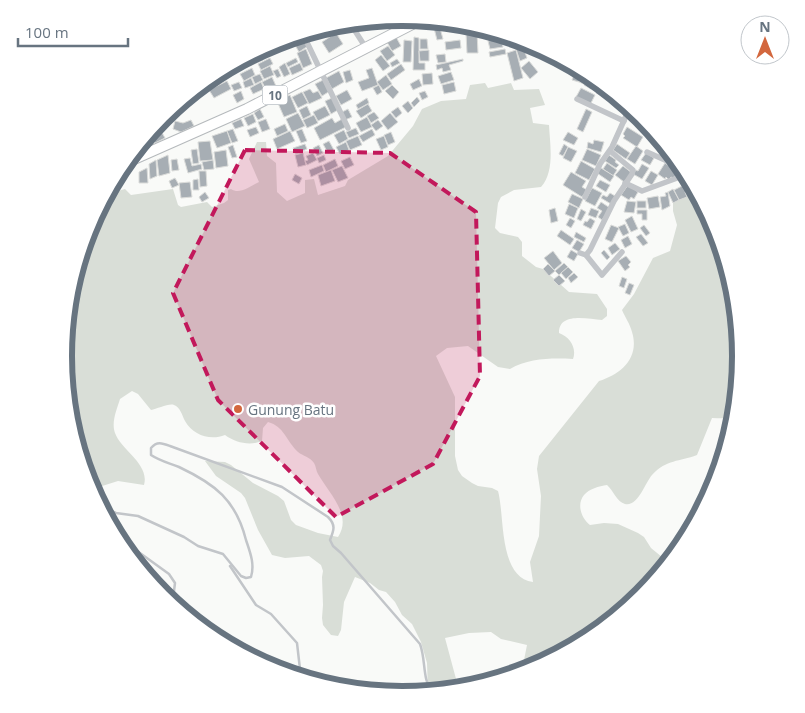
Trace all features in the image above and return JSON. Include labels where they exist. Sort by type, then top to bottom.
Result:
[{"type":"highway","name":"10","points":[[139,157],[231,116],[408,26]]},
{"type":"street","points":[[354,30],[366,48]]},
{"type":"street","points":[[306,41],[348,128]]},
{"type":"street","points":[[577,100],[624,121]]},
{"type":"street","points":[[585,197],[600,164],[610,151],[627,114]]},
{"type":"street","points":[[610,151],[633,170],[632,174],[624,183],[583,254],[602,275],[622,252]]},
{"type":"street","points":[[647,152],[670,162]]},
{"type":"street","points":[[624,183],[642,192],[680,177]]},
{"type":"lane","points":[[110,510],[138,516],[184,537],[198,546],[223,554],[241,576],[246,578],[251,577],[252,563],[244,530],[235,508],[212,486],[183,469],[157,459],[151,454],[151,448],[155,444],[160,443],[282,487],[333,522],[334,529],[330,540],[333,546],[342,553],[420,644],[424,653],[425,679],[428,686]]},
{"type":"lane","points":[[134,548],[169,574],[175,583],[173,594]]},
{"type":"lane","points":[[223,554],[256,605],[271,614],[297,643],[299,670]]},
{"type":"highlighted area","points":[[245,150],[390,153],[476,212],[480,376],[433,464],[336,517],[218,400],[173,293]]},
{"type":"shaded area","points":[[485,83],[488,88],[511,83],[514,90],[539,89],[545,105],[530,108],[533,123],[549,125],[551,158],[548,173],[541,187],[514,190],[501,197],[498,203],[495,228],[500,233],[518,237],[522,242],[522,256],[536,267],[543,269],[569,292],[597,294],[607,309],[607,316],[602,320],[575,318],[569,319],[560,326],[559,333],[572,343],[573,359],[533,361],[510,369],[498,367],[468,346],[447,348],[436,356],[455,397],[455,456],[458,470],[462,476],[472,483],[498,491],[508,558],[522,578],[533,582],[530,562],[539,536],[541,496],[537,469],[539,456],[599,381],[615,374],[627,364],[631,357],[634,341],[631,329],[622,310],[634,294],[653,258],[670,251],[677,225],[673,203],[689,191],[708,230],[726,292],[732,335],[732,378],[727,418],[712,418],[697,455],[663,466],[652,475],[641,494],[630,504],[622,503],[607,485],[591,489],[584,495],[580,503],[581,512],[590,525],[618,524],[638,533],[644,537],[651,548],[664,559],[636,590],[604,619],[568,643],[523,664],[527,645],[501,639],[491,632],[469,633],[445,638],[457,682],[428,686],[427,663],[421,642],[412,624],[402,615],[395,602],[386,592],[355,577],[344,602],[341,630],[338,636],[331,635],[323,625],[322,618],[323,571],[321,565],[309,556],[285,558],[272,555],[258,530],[245,498],[241,493],[216,476],[205,461],[225,462],[253,483],[278,496],[284,501],[291,520],[296,525],[318,533],[338,537],[342,529],[343,520],[333,496],[317,473],[311,459],[298,452],[278,427],[268,422],[263,428],[262,441],[257,443],[243,443],[225,435],[219,437],[202,436],[188,426],[176,406],[169,405],[151,410],[138,394],[132,391],[120,399],[115,416],[114,429],[118,439],[143,470],[145,477],[144,485],[118,481],[99,487],[84,442],[75,400],[72,356],[73,335],[79,292],[90,250],[97,230],[116,192],[125,189],[131,195],[173,189],[178,205],[181,207],[207,202],[212,207],[228,200],[228,190],[238,191],[249,188],[259,182],[249,159],[257,142],[266,142],[267,156],[276,163],[277,192],[287,201],[305,193],[305,180],[314,179],[318,195],[345,186],[348,180],[388,156],[413,126],[422,109],[441,101],[466,99],[470,85]]},
{"type":"building","points":[[434,28],[440,28],[443,39],[437,40]]},
{"type":"building","points":[[336,33],[343,44],[329,53],[322,42]]},
{"type":"building","points":[[466,33],[477,35],[478,53],[467,53]]},
{"type":"building","points":[[396,37],[401,46],[392,51],[387,42]]},
{"type":"building","points":[[414,37],[419,38],[419,63],[425,63],[425,70],[413,70]]},
{"type":"building","points":[[420,39],[427,39],[428,49],[420,49]]},
{"type":"building","points":[[404,40],[412,41],[411,62],[403,62]]},
{"type":"building","points":[[460,40],[461,48],[446,50],[445,42]]},
{"type":"building","points":[[495,40],[502,42],[503,47],[490,49],[488,41]]},
{"type":"building","points":[[305,41],[308,46],[299,52],[295,45]]},
{"type":"building","points":[[388,46],[395,55],[387,61],[380,51]]},
{"type":"building","points":[[515,46],[524,49],[527,58],[520,61]]},
{"type":"building","points":[[306,49],[312,64],[303,68],[297,53]]},
{"type":"building","points":[[505,49],[506,54],[490,57],[489,52]]},
{"type":"building","points":[[429,50],[429,61],[420,61],[419,51]]},
{"type":"building","points":[[516,50],[523,78],[514,81],[507,53]]},
{"type":"building","points":[[445,54],[446,62],[438,63],[436,55]]},
{"type":"building","points":[[381,55],[390,66],[383,71],[375,60]]},
{"type":"building","points":[[262,57],[263,60],[250,66],[249,64]]},
{"type":"building","points":[[270,58],[273,64],[261,70],[258,64]]},
{"type":"building","points":[[296,58],[298,62],[288,67],[286,63]]},
{"type":"building","points":[[397,59],[400,63],[392,67],[390,63]]},
{"type":"building","points":[[463,59],[463,61],[449,65],[451,70],[443,72],[442,68],[437,70],[436,65]]},
{"type":"building","points":[[529,61],[538,72],[530,79],[521,68]]},
{"type":"building","points":[[285,63],[290,74],[284,77],[279,67]]},
{"type":"building","points":[[300,63],[303,70],[292,75],[289,68]]},
{"type":"building","points":[[401,64],[405,70],[391,80],[387,74]]},
{"type":"building","points":[[270,66],[274,75],[264,79],[260,71]]},
{"type":"building","points":[[252,68],[255,75],[244,81],[240,74]]},
{"type":"building","points":[[372,68],[378,85],[362,91],[358,82],[369,78],[366,70]]},
{"type":"building","points":[[278,69],[281,76],[277,78],[273,71]]},
{"type":"building","points":[[350,70],[353,80],[346,83],[343,72]]},
{"type":"building","points":[[339,71],[344,82],[332,89],[326,78]]},
{"type":"building","points":[[451,72],[454,80],[441,84],[438,76]]},
{"type":"building","points":[[432,73],[433,84],[423,85],[422,74]]},
{"type":"building","points":[[260,74],[263,80],[255,84],[252,77]]},
{"type":"building","points":[[574,74],[581,78],[579,82],[572,80]]},
{"type":"building","points":[[386,75],[392,84],[383,90],[377,82]]},
{"type":"building","points":[[272,77],[276,86],[267,91],[262,82]]},
{"type":"building","points":[[251,78],[254,85],[245,88],[243,82]]},
{"type":"building","points":[[581,78],[585,81],[584,84],[579,82]]},
{"type":"building","points":[[419,79],[422,86],[413,90],[410,84]]},
{"type":"building","points":[[323,80],[330,91],[322,96],[315,84]]},
{"type":"building","points":[[227,81],[231,89],[214,98],[209,90]]},
{"type":"building","points":[[585,81],[592,86],[591,89],[584,85]]},
{"type":"building","points":[[239,82],[242,88],[234,91],[231,85]]},
{"type":"building","points":[[261,82],[264,89],[253,94],[250,88]]},
{"type":"building","points":[[454,82],[456,91],[444,94],[442,85]]},
{"type":"building","points":[[379,85],[382,92],[377,95],[373,88]]},
{"type":"building","points":[[392,85],[399,92],[393,99],[385,91]]},
{"type":"building","points":[[581,88],[595,95],[590,105],[576,97]]},
{"type":"building","points":[[310,89],[313,93],[318,91],[322,98],[309,104],[303,92]]},
{"type":"building","points":[[347,90],[352,99],[341,105],[336,96]]},
{"type":"building","points":[[598,90],[605,95],[604,97],[596,93]]},
{"type":"building","points":[[241,91],[244,99],[237,103],[233,95]]},
{"type":"building","points":[[425,91],[428,97],[422,100],[419,93]]},
{"type":"building","points":[[302,92],[308,103],[298,108],[292,97]]},
{"type":"building","points":[[290,95],[297,112],[284,117],[277,101]]},
{"type":"building","points":[[417,97],[420,101],[414,107],[411,103]]},
{"type":"building","points":[[332,98],[338,110],[331,114],[325,101]]},
{"type":"building","points":[[367,98],[369,103],[358,109],[356,105]]},
{"type":"building","points":[[408,101],[413,108],[408,113],[402,106]]},
{"type":"building","points":[[368,104],[372,111],[361,118],[356,111]]},
{"type":"building","points":[[307,106],[311,115],[303,119],[299,110]]},
{"type":"building","points":[[325,106],[330,115],[318,121],[313,112]]},
{"type":"building","points":[[398,107],[402,113],[396,118],[391,112]]},
{"type":"building","points":[[260,109],[264,117],[258,120],[254,113]]},
{"type":"building","points":[[348,109],[352,117],[345,120],[342,112]]},
{"type":"building","points":[[586,109],[592,112],[583,132],[577,129]]},
{"type":"building","points":[[374,112],[379,118],[371,123],[367,116]]},
{"type":"building","points":[[298,113],[305,126],[292,132],[286,119]]},
{"type":"building","points":[[390,113],[398,122],[388,130],[381,121]]},
{"type":"building","points":[[253,114],[256,122],[248,126],[244,118]]},
{"type":"building","points":[[314,115],[318,123],[307,128],[303,120]]},
{"type":"building","points":[[367,117],[372,127],[361,132],[356,123]]},
{"type":"building","points":[[332,118],[335,123],[342,119],[346,127],[320,140],[314,128]]},
{"type":"building","points":[[241,119],[244,126],[235,129],[232,123]]},
{"type":"building","points":[[266,119],[270,129],[262,132],[258,122]]},
{"type":"building","points":[[191,120],[194,126],[181,132],[173,129],[175,121],[183,123]]},
{"type":"building","points":[[378,120],[383,126],[376,131],[371,125]]},
{"type":"building","points":[[285,124],[288,131],[277,136],[274,129]]},
{"type":"building","points":[[256,127],[259,133],[250,137],[247,130]]},
{"type":"building","points":[[627,127],[643,137],[637,147],[623,138]]},
{"type":"building","points":[[356,128],[359,134],[349,138],[346,132]]},
{"type":"building","points":[[233,129],[238,141],[232,143],[227,131]]},
{"type":"building","points":[[302,129],[307,141],[301,143],[296,131]]},
{"type":"building","points":[[372,129],[375,135],[363,142],[359,136]]},
{"type":"building","points":[[344,130],[348,139],[339,144],[334,135]]},
{"type":"building","points":[[161,131],[165,138],[155,143],[154,140]]},
{"type":"building","points":[[227,131],[231,143],[217,148],[212,136]]},
{"type":"building","points":[[290,131],[295,141],[277,149],[273,139]]},
{"type":"building","points":[[391,132],[395,142],[388,145],[384,135]]},
{"type":"building","points":[[568,132],[578,138],[574,145],[563,140]]},
{"type":"building","points":[[358,136],[362,145],[350,150],[346,141]]},
{"type":"building","points":[[384,136],[388,147],[381,150],[376,139]]},
{"type":"building","points":[[594,140],[604,142],[601,152],[587,148],[588,142],[593,144]]},
{"type":"building","points":[[152,141],[154,145],[145,149]]},
{"type":"building","points":[[210,141],[213,160],[200,161],[198,142]]},
{"type":"building","points":[[329,141],[334,150],[328,153],[323,144]]},
{"type":"building","points":[[346,142],[349,150],[340,154],[336,147]]},
{"type":"building","points":[[305,144],[307,149],[296,154],[293,148]]},
{"type":"building","points":[[564,144],[568,147],[563,156],[559,154]]},
{"type":"building","points":[[617,144],[630,153],[626,159],[613,150]]},
{"type":"building","points":[[233,145],[237,157],[232,158],[228,147]]},
{"type":"building","points":[[319,145],[323,153],[317,156],[313,148]]},
{"type":"building","points":[[636,146],[643,151],[635,164],[627,159]]},
{"type":"building","points":[[568,147],[577,151],[571,162],[563,158]]},
{"type":"building","points":[[197,149],[199,163],[193,164],[191,150]]},
{"type":"building","points":[[587,149],[601,155],[596,166],[582,160]]},
{"type":"building","points":[[226,150],[228,166],[216,168],[214,152]]},
{"type":"building","points":[[303,153],[306,165],[298,167],[295,155]]},
{"type":"building","points":[[313,153],[317,160],[307,165],[305,161],[308,160],[306,156]]},
{"type":"building","points":[[646,153],[654,158],[650,165],[641,160]]},
{"type":"building","points":[[168,155],[170,173],[159,176],[157,160]]},
{"type":"building","points":[[324,155],[326,160],[319,163],[317,158]]},
{"type":"building","points":[[609,155],[619,165],[616,168],[605,161]]},
{"type":"building","points":[[350,157],[354,165],[345,169],[341,161]]},
{"type":"building","points":[[190,158],[192,166],[201,164],[202,169],[188,173],[184,159]]},
{"type":"building","points":[[177,159],[179,170],[172,171],[171,160]]},
{"type":"building","points":[[335,159],[338,166],[326,172],[323,165]]},
{"type":"building","points":[[156,160],[157,176],[150,179],[149,164]]},
{"type":"building","points":[[213,160],[214,169],[204,170],[202,162]]},
{"type":"building","points":[[581,161],[595,169],[589,180],[575,173]]},
{"type":"building","points":[[607,163],[617,170],[613,176],[603,169]]},
{"type":"building","points":[[665,163],[678,174],[669,180],[658,174]]},
{"type":"building","points":[[642,164],[649,168],[642,179],[633,174],[636,170],[638,171]]},
{"type":"building","points":[[322,165],[324,171],[311,177],[309,170]]},
{"type":"building","points":[[342,166],[348,178],[338,182],[332,170]]},
{"type":"building","points":[[623,166],[632,173],[624,182],[615,175]]},
{"type":"building","points":[[147,168],[148,183],[139,183],[139,172]]},
{"type":"building","points":[[601,168],[614,176],[610,182],[597,173]]},
{"type":"building","points":[[331,170],[335,181],[321,186],[318,175]]},
{"type":"building","points":[[199,171],[206,171],[207,186],[200,187]]},
{"type":"building","points":[[651,171],[658,175],[652,185],[645,181]]},
{"type":"building","points":[[571,172],[586,181],[582,187],[587,190],[582,197],[563,185]]},
{"type":"building","points":[[295,174],[302,178],[299,184],[292,180]]},
{"type":"building","points":[[175,178],[179,185],[172,188],[169,181]]},
{"type":"building","points":[[198,179],[199,190],[193,190],[193,180]]},
{"type":"building","points":[[600,180],[610,185],[606,192],[596,186]]},
{"type":"building","points":[[190,182],[192,197],[181,198],[179,183]]},
{"type":"building","points":[[628,185],[638,192],[634,199],[631,197],[629,200],[621,195]]},
{"type":"building","points":[[684,185],[688,190],[685,192],[687,197],[679,200],[674,190]]},
{"type":"building","points":[[592,188],[602,193],[595,206],[585,201]]},
{"type":"building","points":[[673,189],[679,200],[673,203],[668,192]]},
{"type":"building","points":[[205,192],[209,198],[202,202],[199,197]]},
{"type":"building","points":[[668,192],[670,206],[662,210],[660,197],[666,196],[665,193]]},
{"type":"building","points":[[610,193],[615,196],[611,204],[601,198],[603,195],[607,197]]},
{"type":"building","points":[[572,194],[583,199],[579,208],[568,202]]},
{"type":"building","points":[[658,196],[660,207],[649,209],[647,198]]},
{"type":"building","points":[[627,201],[636,202],[634,213],[624,212]]},
{"type":"building","points":[[637,201],[646,201],[646,208],[637,208]]},
{"type":"building","points":[[601,202],[610,208],[602,220],[598,217],[602,211],[597,208]]},
{"type":"building","points":[[569,204],[578,208],[574,218],[565,214]]},
{"type":"building","points":[[555,208],[558,221],[551,223],[549,210]]},
{"type":"building","points":[[591,208],[599,211],[596,218],[588,215]]},
{"type":"building","points":[[581,209],[586,212],[581,221],[577,219]]},
{"type":"building","points":[[637,210],[647,210],[647,220],[642,220],[642,214],[637,214]]},
{"type":"building","points":[[632,216],[638,229],[631,232],[625,220]]},
{"type":"building","points":[[570,218],[575,221],[571,228],[566,225]]},
{"type":"building","points":[[590,218],[595,221],[591,229],[583,225]]},
{"type":"building","points":[[625,224],[629,233],[623,236],[618,227]]},
{"type":"building","points":[[611,225],[619,228],[612,242],[605,239]]},
{"type":"building","points":[[644,225],[650,233],[646,236],[640,228]]},
{"type":"building","points":[[561,230],[574,239],[570,245],[557,236]]},
{"type":"building","points":[[576,232],[586,238],[584,242],[574,237]]},
{"type":"building","points":[[641,234],[648,243],[643,246],[636,237]]},
{"type":"building","points":[[628,236],[632,244],[625,248],[621,240]]},
{"type":"building","points":[[577,240],[584,244],[579,252],[572,248]]},
{"type":"building","points":[[615,243],[620,249],[612,255],[608,248]]},
{"type":"building","points":[[571,250],[578,254],[574,261],[567,257]]},
{"type":"building","points":[[604,250],[610,257],[607,260],[601,253]]},
{"type":"building","points":[[553,251],[562,263],[554,270],[544,258]]},
{"type":"building","points":[[626,256],[631,262],[628,265],[630,267],[625,271],[618,261]]},
{"type":"building","points":[[564,263],[568,267],[559,275],[555,271]]},
{"type":"building","points":[[548,264],[555,271],[549,276],[543,269]]},
{"type":"building","points":[[568,267],[573,272],[566,279],[561,273]]},
{"type":"building","points":[[574,273],[578,277],[571,283],[568,278]]},
{"type":"building","points":[[559,275],[565,281],[559,286],[553,280]]},
{"type":"building","points":[[622,277],[627,279],[624,288],[619,286]]},
{"type":"building","points":[[629,283],[634,285],[630,295],[625,293]]},
{"type":"place","name":"Gunung Batu","points":[[238,409]]}]
